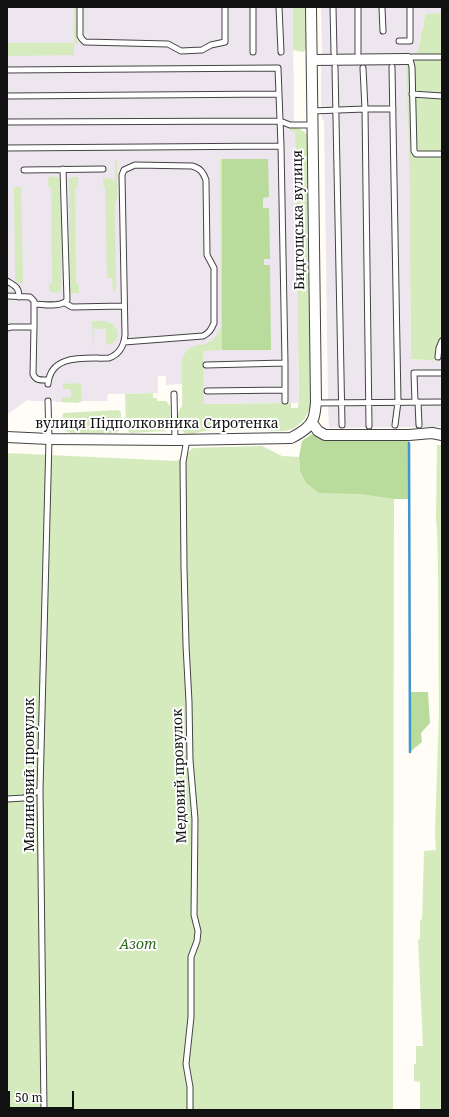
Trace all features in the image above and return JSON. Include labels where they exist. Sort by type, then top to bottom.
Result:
[{"type":"street","name":"Бидгощська вулиця","points":[[308,426],[314,418],[316,403],[311,7]]},
{"type":"street","points":[[312,60],[408,59]]},
{"type":"street","points":[[308,426],[325,435],[409,435],[432,433],[442,435]]},
{"type":"street","name":"вулиця Підполковника Сиротенка","points":[[7,437],[49,439],[175,440],[292,438],[299,435],[308,426]]},
{"type":"lane","points":[[80,7],[80,36],[85,42],[168,44],[181,51],[202,50],[225,42],[225,7]]},
{"type":"lane","points":[[253,7],[254,52]]},
{"type":"lane","points":[[279,7],[281,52]]},
{"type":"lane","points":[[333,7],[334,53]]},
{"type":"lane","points":[[358,7],[358,53]]},
{"type":"lane","points":[[382,7],[382,31]]},
{"type":"lane","points":[[399,41],[410,41],[410,7]]},
{"type":"lane","points":[[442,57],[412,57],[408,59],[411,62],[412,67],[414,151],[416,154],[442,154]]},
{"type":"lane","points":[[335,67],[342,425]]},
{"type":"lane","points":[[392,67],[398,402],[395,425]]},
{"type":"lane","points":[[7,70],[278,68],[281,146],[285,401]]},
{"type":"lane","points":[[363,68],[365,109],[369,426]]},
{"type":"lane","points":[[7,96],[279,94]]},
{"type":"lane","points":[[412,94],[442,96]]},
{"type":"lane","points":[[312,111],[393,109]]},
{"type":"lane","points":[[7,122],[280,122],[290,125],[312,125]]},
{"type":"lane","points":[[7,148],[281,146]]},
{"type":"lane","points":[[7,296],[30,297],[34,301],[33,374],[38,380],[48,382],[50,373],[54,368],[61,362],[70,359],[109,358],[114,356],[120,351],[125,335],[122,175],[124,170],[135,165],[192,166],[198,168],[203,172],[206,180],[207,255],[214,268],[214,323],[212,329],[209,333],[203,336],[124,342]]},
{"type":"lane","points":[[63,169],[67,300],[65,303]]},
{"type":"lane","points":[[24,170],[103,169]]},
{"type":"lane","points":[[7,281],[17,287],[20,297]]},
{"type":"lane","points":[[34,304],[60,305],[65,303],[72,307],[124,306]]},
{"type":"lane","points":[[7,328],[34,327]]},
{"type":"lane","points":[[438,357],[439,348],[442,341]]},
{"type":"lane","points":[[206,365],[285,363]]},
{"type":"lane","points":[[419,425],[414,373],[442,373]]},
{"type":"lane","points":[[207,391],[286,390]]},
{"type":"lane","points":[[174,394],[175,440]]},
{"type":"lane","name":"Малиновий провулок","points":[[44,1110],[40,790],[49,439],[48,401]]},
{"type":"lane","points":[[316,403],[442,402]]},
{"type":"lane","name":"Медовий провулок","points":[[187,440],[183,462],[184,567],[186,645],[190,702],[190,760],[195,819],[194,914],[198,931],[197,941],[191,956],[190,974],[191,1017],[186,1064],[190,1087],[190,1110]]},
{"type":"lane","points":[[7,798],[24,798],[40,790]]},
{"type":"shaded area","points":[[7,7],[293,7],[294,122],[290,123],[290,131],[295,131],[299,403],[204,404],[182,388],[182,384],[166,385],[166,376],[158,376],[158,393],[108,394],[107,401],[82,401],[81,397],[62,398],[62,402],[30,401],[29,399],[7,414]]},
{"type":"shaded area","points":[[321,7],[442,7],[442,13],[426,15],[417,54],[322,55]]},
{"type":"shaded area","points":[[407,64],[411,359],[436,361],[437,359],[442,359],[442,427],[329,428],[324,121],[322,120],[321,106],[321,65]]},
{"type":"green space","points":[[74,7],[76,7],[77,44],[74,44],[74,55],[7,56],[7,43],[74,43]]},
{"type":"green space","points":[[293,7],[305,7],[306,49],[303,52],[293,50]]},
{"type":"green space","points":[[442,13],[442,359],[437,359],[437,361],[411,359],[409,156],[406,54],[417,53],[426,14]]},
{"type":"green space","points":[[290,128],[300,129],[307,135],[311,406],[301,422],[296,427],[288,430],[215,430],[188,435],[181,430],[178,422],[178,413],[182,406],[181,370],[183,357],[189,348],[212,340],[221,327],[220,159],[222,159],[222,350],[203,351],[204,404],[291,403],[291,408],[298,408],[295,132],[290,131]]},
{"type":"green space","points":[[222,159],[268,159],[269,197],[263,198],[263,208],[269,208],[270,259],[264,259],[264,265],[270,265],[271,350],[222,350]]},
{"type":"green space","points":[[115,160],[117,160],[117,199],[115,204],[116,290],[113,292],[112,278],[107,278],[105,187],[103,186],[103,178],[112,179],[115,182]]},
{"type":"green space","points":[[50,176],[57,177],[59,179],[62,229],[61,290],[58,293],[49,291],[49,283],[52,283],[51,187],[48,187],[48,179]]},
{"type":"green space","points":[[73,177],[78,177],[78,187],[75,187],[76,283],[79,284],[79,293],[70,293],[69,180]]},
{"type":"green space","points":[[14,187],[21,187],[23,284],[15,280]]},
{"type":"green space","points":[[92,321],[104,321],[111,323],[118,333],[115,342],[106,345],[106,329],[94,329],[93,346]]},
{"type":"green space","points":[[63,384],[81,384],[82,401],[78,403],[62,402],[62,398],[71,397],[71,389],[63,389]]},
{"type":"green space","points":[[153,393],[153,398],[157,398],[157,401],[166,401],[170,406],[171,423],[165,431],[130,433],[126,428],[125,394]]},
{"type":"green space","points":[[117,410],[121,413],[121,427],[116,433],[72,433],[65,431],[62,426],[63,413]]},
{"type":"green space","points":[[312,434],[334,441],[409,435],[409,499],[394,499],[359,494],[319,493],[306,483],[300,471],[299,457],[302,441]]},
{"type":"green space","points":[[437,445],[442,445],[442,1110],[420,1110],[420,1082],[414,1081],[416,1046],[423,1046],[418,940],[420,939],[420,920],[422,919],[424,851],[436,850],[435,833],[439,712],[438,565],[436,521]]},
{"type":"green space","name":"Азот","points":[[262,446],[282,456],[299,457],[300,471],[306,483],[394,499],[393,1110],[7,1110],[7,453],[177,461],[193,448]]},
{"type":"green space","points":[[410,692],[428,692],[430,723],[421,733],[422,742],[410,752]]},
{"type":"waterway","points":[[409,443],[410,752]]}]
